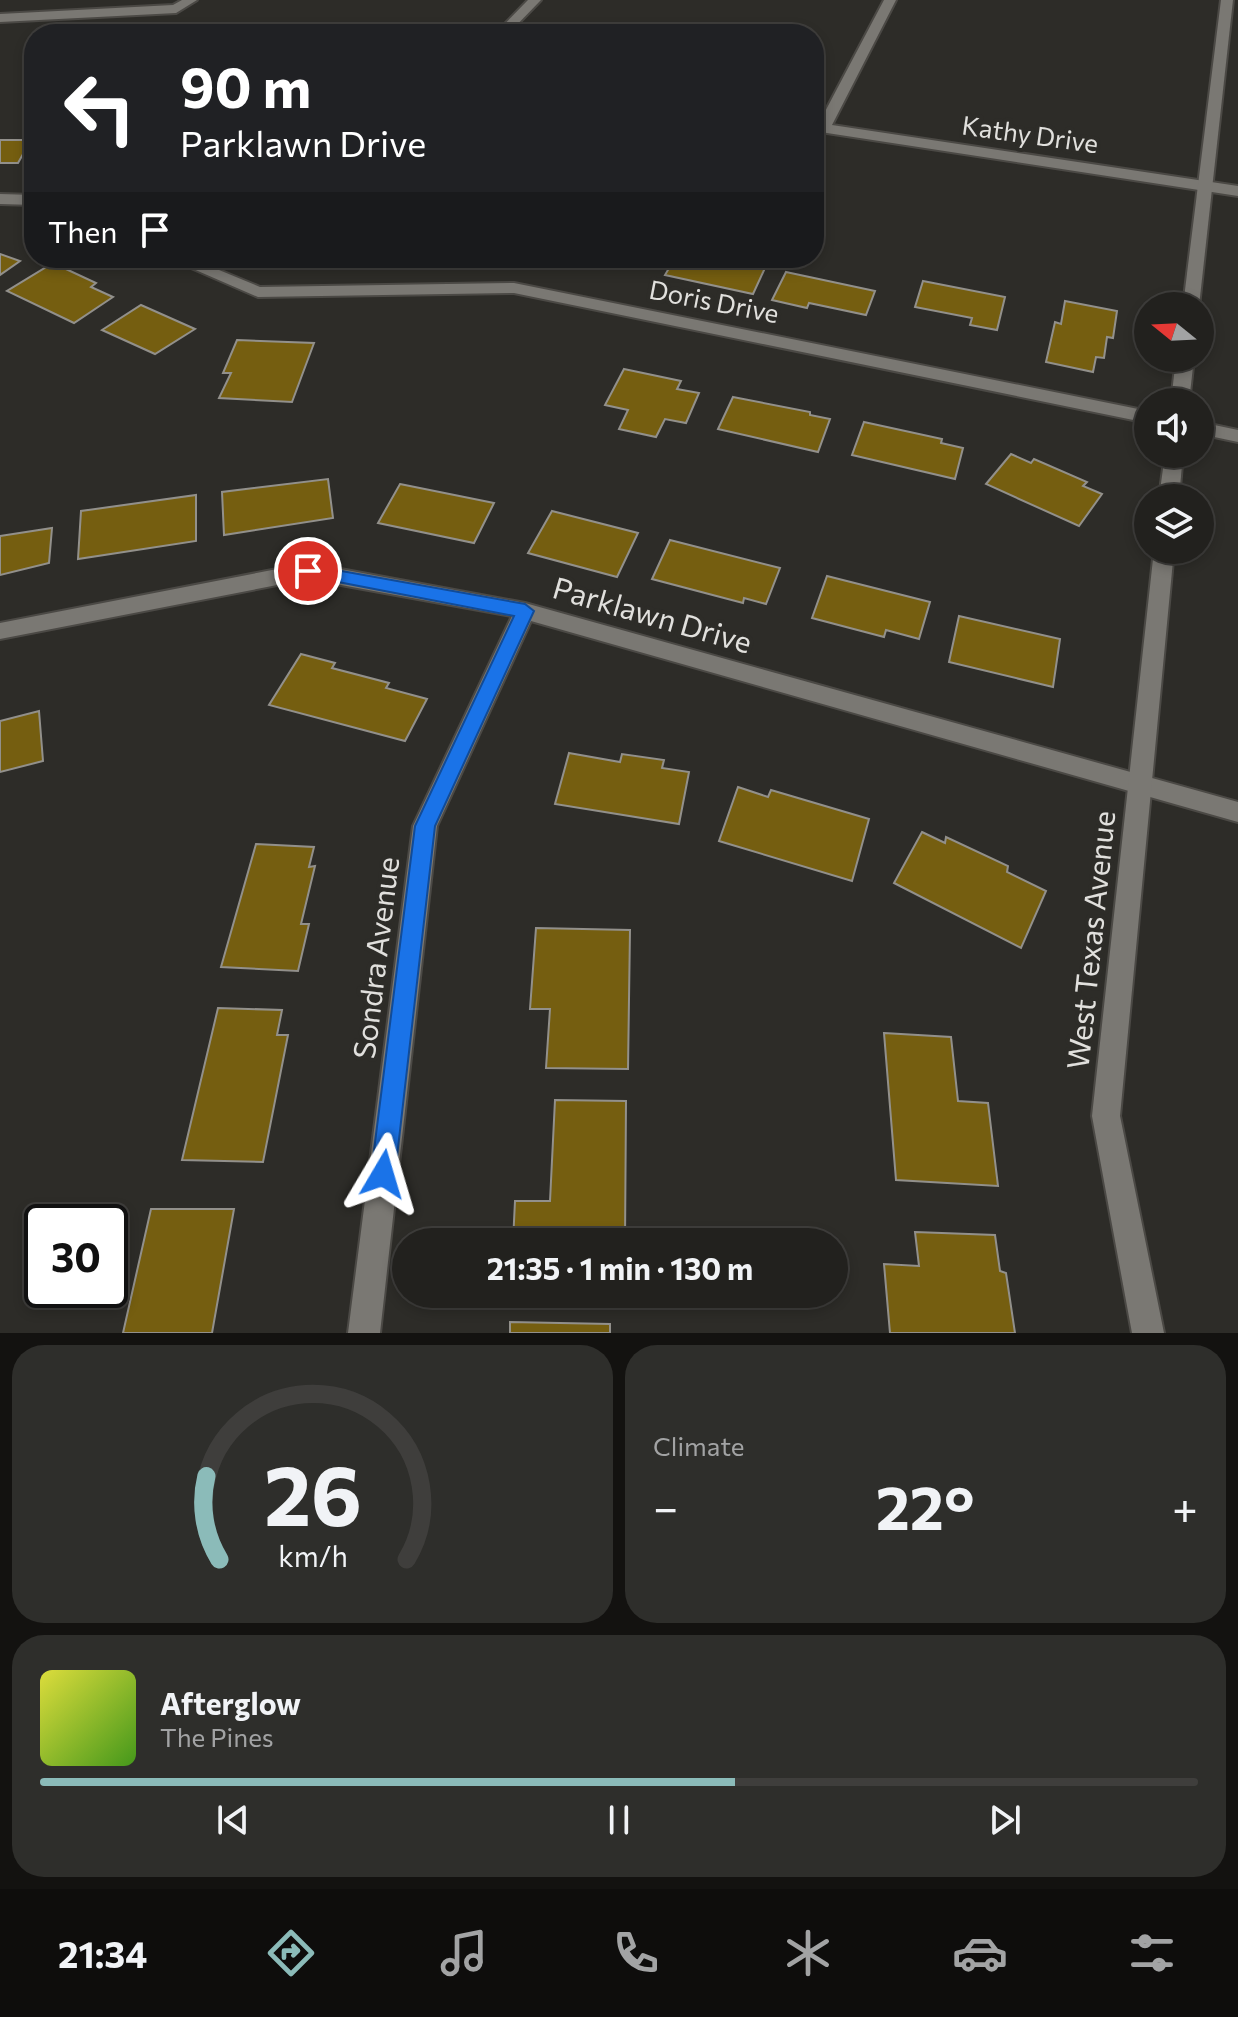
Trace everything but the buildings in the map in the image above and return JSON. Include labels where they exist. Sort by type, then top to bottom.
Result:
[{"type":"street","points":[[0,18],[176,9],[191,0]]},
{"type":"street","points":[[511,24],[535,0]]},
{"type":"street","points":[[824,119],[890,0]]},
{"type":"street","points":[[1193,292],[1227,0]]},
{"type":"street","name":"Kathy Drive","points":[[824,129],[1238,191]]},
{"type":"street","points":[[0,199],[24,200]]},
{"type":"street","name":"Doris Drive","points":[[200,268],[258,292],[514,288],[1134,414]]},
{"type":"street","points":[[1214,431],[1238,436]]},
{"type":"street","name":"West Texas Avenue","points":[[1148,1333],[1106,1116],[1163,564]]},
{"type":"street","name":"Parklawn Drive","points":[[0,631],[308,571],[525,611],[1238,812]]},
{"type":"street","name":"Sondra Avenue","points":[[364,1333],[425,826],[525,611]]},
{"type":"route","points":[[308,571],[525,611],[425,826],[383,1174]]}]
